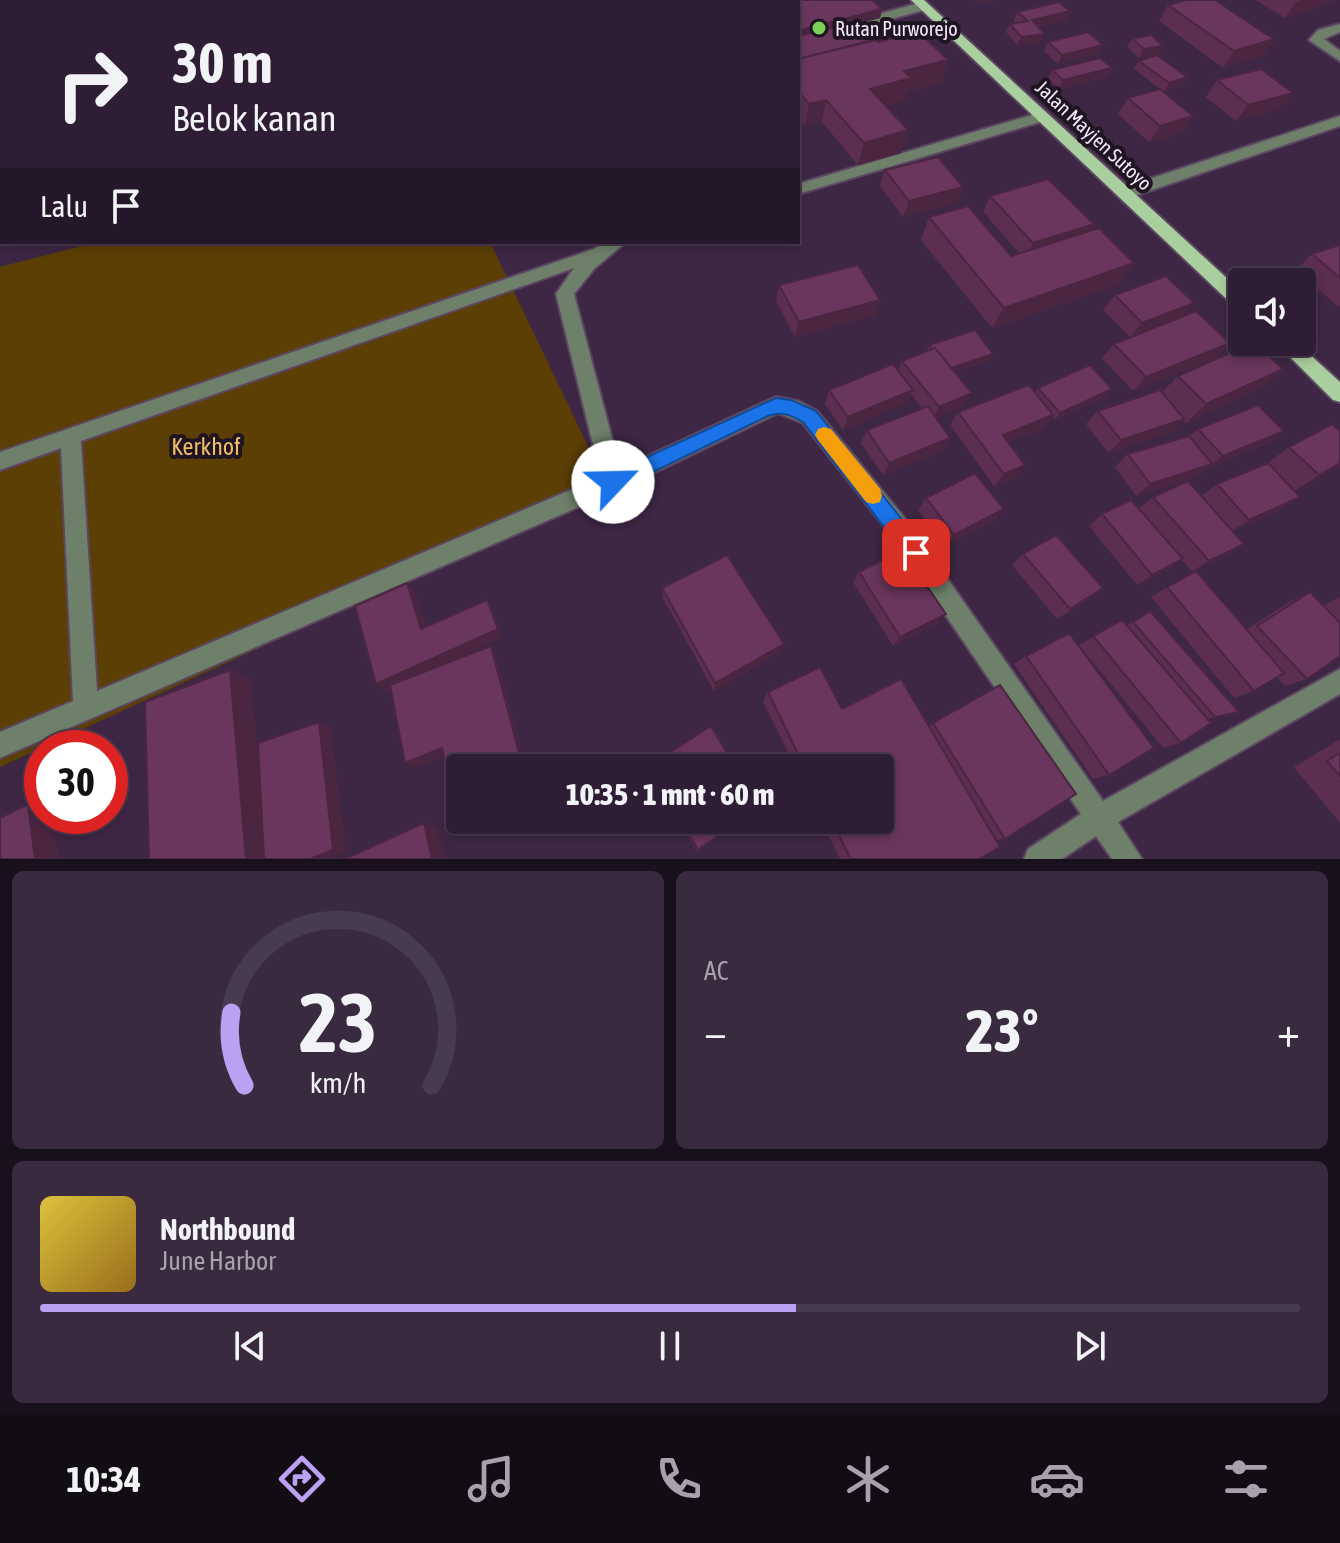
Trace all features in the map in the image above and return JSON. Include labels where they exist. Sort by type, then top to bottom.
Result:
[{"type":"main road","name":"Jalan Mayjen Sutoyo","points":[[920,3],[1228,290]]},
{"type":"main road","points":[[1299,356],[1340,394]]},
{"type":"street","points":[[800,39],[920,3]]},
{"type":"street","points":[[1340,28],[1323,33],[1316,40],[1340,57]]},
{"type":"street","points":[[800,188],[1042,117]]},
{"type":"street","points":[[1125,193],[1340,121]]},
{"type":"street","points":[[0,461],[609,247]]},
{"type":"street","points":[[609,247],[579,271],[565,294],[613,482]]},
{"type":"street","points":[[0,745],[613,482],[776,405],[791,407],[810,417],[899,528],[1128,859]]},
{"type":"street","points":[[71,438],[86,706]]},
{"type":"street","points":[[1038,859],[1099,818],[1340,681]]},
{"type":"green space","name":"Kerkhof","points":[[89,244],[491,244],[608,488],[81,730],[24,730],[24,756],[0,767],[0,267]]},
{"type":"building","name":"Rutan Purworejo","points":[[800,0],[872,0],[882,9],[800,30]]},
{"type":"building","points":[[1186,0],[1215,0],[1274,39],[1234,51],[1168,5]]},
{"type":"building","points":[[1059,2],[1070,11],[1032,20],[1045,34],[1021,37],[1010,24],[1028,21],[1017,12]]},
{"type":"building","points":[[851,23],[869,41],[800,58],[800,36]]},
{"type":"building","points":[[919,32],[948,60],[904,71],[911,78],[870,89],[908,130],[864,143],[826,100],[809,104],[800,93],[800,59]]},
{"type":"building","points":[[1088,32],[1103,45],[1062,55],[1048,42]]},
{"type":"building","points":[[1151,35],[1163,46],[1144,49],[1132,39]]},
{"type":"building","points":[[1157,55],[1187,77],[1169,83],[1139,61]]},
{"type":"building","points":[[1100,58],[1112,68],[1063,80],[1052,70]]},
{"type":"building","points":[[1261,69],[1293,93],[1248,105],[1217,80]]},
{"type":"building","points":[[1160,89],[1193,116],[1160,126],[1128,98]]},
{"type":"building","points":[[938,157],[963,187],[909,201],[885,170]]},
{"type":"building","points":[[1048,179],[1094,224],[1033,243],[990,196]]},
{"type":"building","points":[[968,206],[1011,256],[1099,228],[1134,263],[1004,308],[929,217]]},
{"type":"building","points":[[1340,245],[1340,278],[1312,254]]},
{"type":"building","points":[[858,265],[880,300],[799,322],[779,285]]},
{"type":"building","points":[[1166,276],[1194,303],[1142,323],[1115,295]]},
{"type":"building","points":[[1196,311],[1228,341],[1228,344],[1146,377],[1114,344]]},
{"type":"building","points":[[975,330],[993,354],[951,368],[929,345]]},
{"type":"building","points":[[935,348],[972,393],[939,407],[902,361]]},
{"type":"building","points":[[1228,354],[1269,356],[1283,369],[1206,404],[1178,376]]},
{"type":"building","points":[[893,364],[913,390],[848,417],[829,390]]},
{"type":"building","points":[[1090,365],[1112,389],[1060,413],[1038,388]]},
{"type":"building","points":[[1029,385],[1053,415],[1003,435],[1025,465],[1004,474],[958,412]]},
{"type":"building","points":[[1160,390],[1184,419],[1121,440],[1098,411]]},
{"type":"building","points":[[1258,405],[1284,431],[1223,456],[1198,429]]},
{"type":"building","points":[[928,406],[950,438],[889,463],[867,430]]},
{"type":"building","points":[[1332,424],[1340,431],[1340,463],[1319,475],[1289,447]]},
{"type":"building","points":[[1189,436],[1212,464],[1150,484],[1128,454]]},
{"type":"building","points":[[1268,463],[1300,497],[1249,520],[1217,484]]},
{"type":"building","points":[[975,473],[1004,509],[954,535],[926,498]]},
{"type":"building","points":[[1188,481],[1244,544],[1209,561],[1153,497]]},
{"type":"building","points":[[1131,500],[1183,559],[1152,575],[1102,514]]},
{"type":"building","points":[[1056,535],[1103,588],[1070,609],[1023,554]]},
{"type":"building","points":[[902,550],[946,614],[900,637],[859,572]]},
{"type":"building","points":[[727,555],[784,644],[715,683],[662,588]]},
{"type":"building","points":[[1196,571],[1284,673],[1254,691],[1167,587]]},
{"type":"building","points":[[407,583],[421,629],[487,600],[498,629],[376,684],[355,606]]},
{"type":"building","points":[[1310,592],[1340,623],[1340,656],[1307,679],[1257,626]]},
{"type":"building","points":[[1150,611],[1239,712],[1215,717],[1133,622]]},
{"type":"building","points":[[1122,620],[1211,723],[1181,743],[1093,636]]},
{"type":"building","points":[[1069,633],[1154,748],[1109,775],[1026,656]]},
{"type":"building","points":[[491,646],[519,754],[446,754],[446,768],[442,748],[405,763],[390,685]]},
{"type":"building","points":[[820,667],[842,709],[901,679],[1000,847],[979,859],[851,859],[838,834],[894,834],[894,754],[798,754],[768,692]]},
{"type":"building","points":[[230,670],[246,859],[149,859],[145,702]]},
{"type":"building","points":[[1000,685],[1076,794],[1005,839],[933,723]]},
{"type":"building","points":[[319,722],[333,850],[310,859],[264,859],[258,743]]},
{"type":"building","points":[[711,726],[728,754],[668,754]]},
{"type":"building","points":[[1340,753],[1340,776],[1327,761]]},
{"type":"building","points":[[24,806],[24,834],[32,834],[35,859],[0,859],[0,818]]},
{"type":"building","points":[[424,823],[432,859],[345,859]]},
{"type":"building","points":[[689,834],[720,834],[698,850]]},
{"type":"slow traffic","points":[[824,435],[873,495]]},
{"type":"place","name":"Rutan Purworejo","points":[[819,28]]},
{"type":"route","points":[[613,482],[761,411],[776,405],[791,407],[810,417],[916,553]]}]
